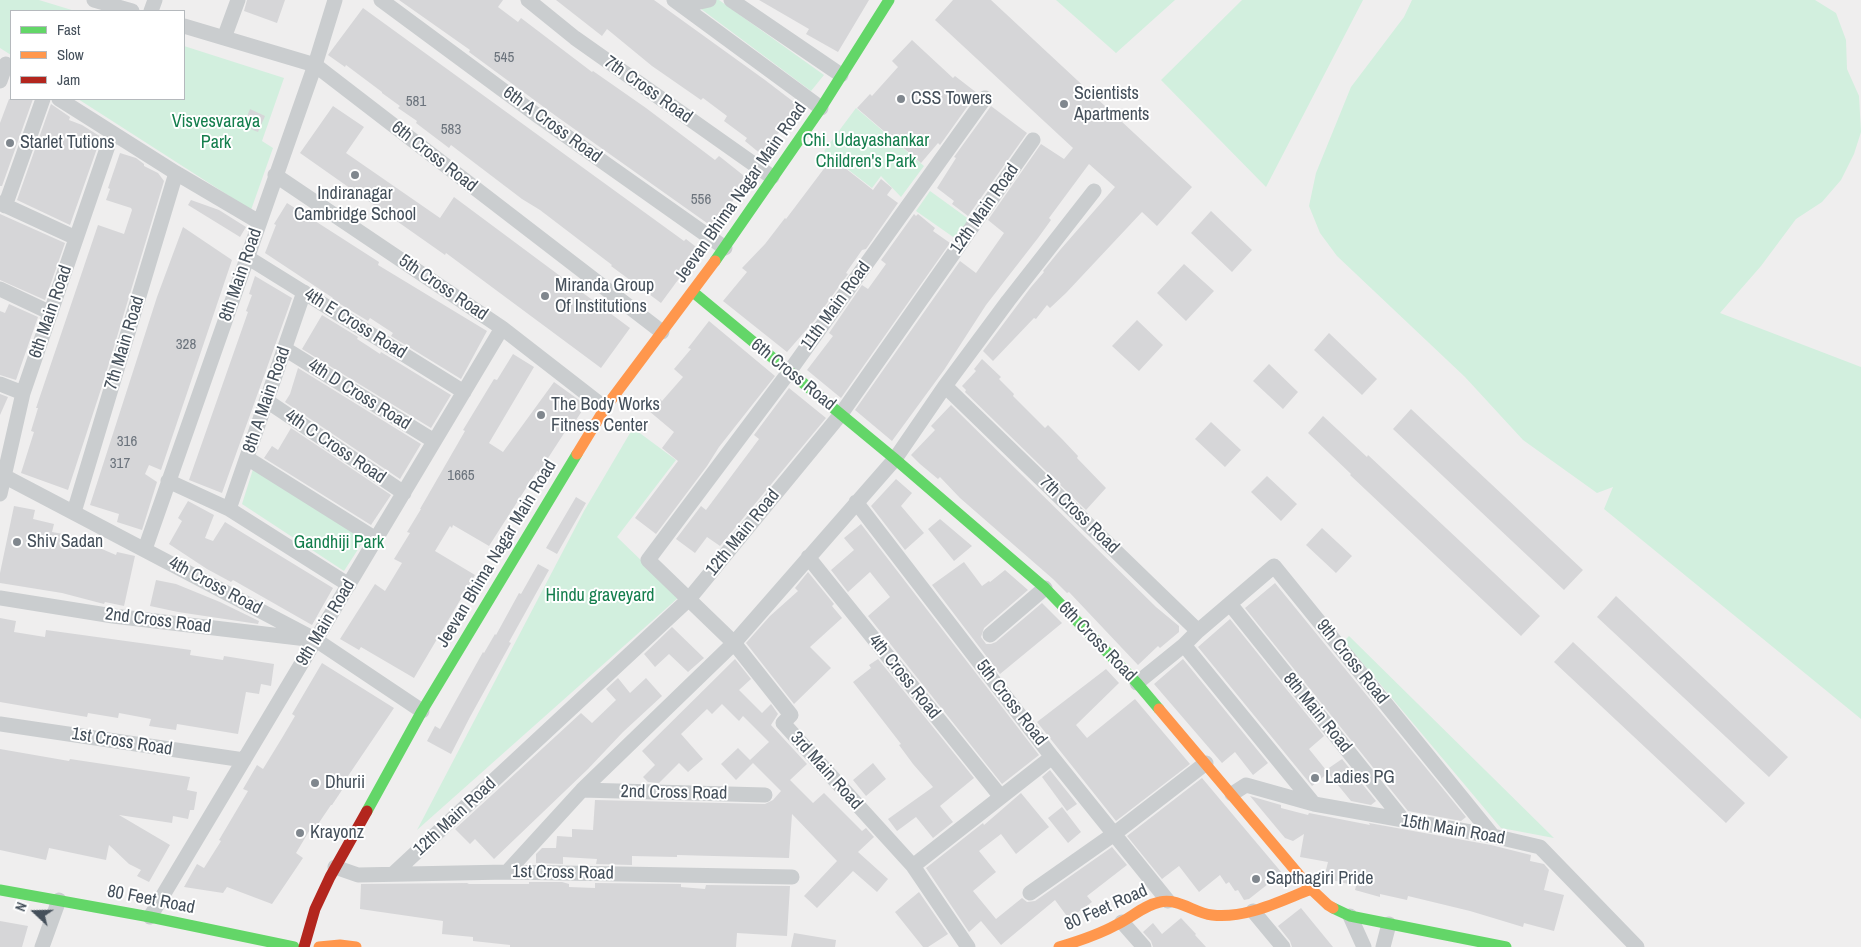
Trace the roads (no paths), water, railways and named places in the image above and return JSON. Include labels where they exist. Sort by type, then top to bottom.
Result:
[{"type":"main road","name":"Jeevan Bhima Nagar Main Road","points":[[304,947],[315,909],[335,868],[422,711],[605,408],[725,248],[821,108],[889,0]]},
{"type":"main road","name":"6th Cross Road","points":[[693,292],[841,414],[1045,588],[1137,683],[1310,889],[1328,904],[1350,916],[1506,947]]},
{"type":"main road","name":"80 Feet Road","points":[[1059,947],[1102,932],[1152,905],[1168,901],[1197,912],[1212,915],[1236,915],[1253,911],[1310,889]]},
{"type":"main road","name":"80 Feet Road","points":[[0,890],[150,917],[294,947]]},
{"type":"main road","points":[[319,947],[340,945],[356,947]]},
{"type":"street","points":[[94,0],[129,10]]},
{"type":"street","points":[[224,38],[238,0]]},
{"type":"street","name":"8th Main Road","points":[[144,549],[315,65],[335,0]]},
{"type":"street","name":"6th A Cross Road","points":[[381,0],[538,116],[725,248]]},
{"type":"street","name":"7th Cross Road","points":[[528,0],[575,38],[772,177]]},
{"type":"street","points":[[678,3],[709,0]]},
{"type":"street","points":[[731,0],[752,6],[841,75]]},
{"type":"street","points":[[678,3],[821,108]]},
{"type":"street","name":"6th Cross Road","points":[[185,26],[315,65],[662,332]]},
{"type":"street","points":[[0,81],[6,64]]},
{"type":"street","name":"11th Main Road","points":[[648,560],[789,372],[985,98]]},
{"type":"street","points":[[43,100],[2,204],[76,238]]},
{"type":"street","points":[[61,100],[112,134],[260,222]]},
{"type":"street","name":"6th Main Road","points":[[0,494],[2,475],[23,393],[112,134]]},
{"type":"street","name":"12th Main Road","points":[[393,874],[689,599],[841,414],[1033,140]]},
{"type":"street","name":"7th Main Road","points":[[74,512],[176,173]]},
{"type":"street","name":"5th Cross Road","points":[[275,175],[502,328],[605,408]]},
{"type":"street","points":[[507,872],[582,790],[734,642],[894,459],[1008,301],[1094,191]]},
{"type":"street","name":"4th E Cross Road","points":[[247,257],[464,392]]},
{"type":"street","points":[[0,289],[51,313]]},
{"type":"street","name":"8th A Main Road","points":[[229,509],[304,292]]},
{"type":"street","name":"9th Main Road","points":[[150,917],[502,328]]},
{"type":"street","name":"4th D Cross Road","points":[[285,349],[434,441]]},
{"type":"street","points":[[0,384],[23,393]]},
{"type":"street","name":"7th Cross Road","points":[[945,386],[1198,631]]},
{"type":"street","name":"4th C Cross Road","points":[[267,401],[404,493]]},
{"type":"street","points":[[247,458],[376,539]]},
{"type":"street","name":"4th Cross Road","points":[[2,475],[316,640],[422,711]]},
{"type":"street","points":[[168,481],[229,509],[349,585]]},
{"type":"street","name":"5th Cross Road","points":[[856,502],[1052,757],[1168,901]]},
{"type":"street","name":"4th Cross Road","points":[[808,557],[1001,797]]},
{"type":"street","name":"3rd Main Road","points":[[648,560],[734,642],[791,715],[783,724],[913,866],[968,947]]},
{"type":"street","name":"9th Cross Road","points":[[1198,631],[1274,566],[1493,836]]},
{"type":"street","points":[[990,635],[1045,588]]},
{"type":"street","name":"2nd Cross Road","points":[[0,598],[113,616],[316,640]]},
{"type":"street","name":"8th Main Road","points":[[1230,604],[1404,821]]},
{"type":"street","points":[[1137,683],[1184,645],[1198,631]]},
{"type":"street","points":[[1184,645],[1314,804]]},
{"type":"street","name":"1st Cross Road","points":[[0,724],[244,760]]},
{"type":"street","points":[[913,866],[1052,757]]},
{"type":"street","points":[[1030,893],[1114,834],[1206,763]]},
{"type":"street","name":"15th Main Road","points":[[1232,794],[1246,785],[1314,804],[1493,836],[1540,847],[1637,947]]},
{"type":"street","name":"2nd Cross Road","points":[[582,790],[765,795]]},
{"type":"street","name":"1st Cross Road","points":[[335,868],[358,875],[507,872],[792,877]]},
{"type":"street","points":[[42,947],[59,900]]},
{"type":"street","points":[[1253,911],[1283,947]]},
{"type":"street","points":[[1350,916],[1364,947]]},
{"type":"street","points":[[1122,922],[1144,947]]},
{"type":"street","points":[[1383,947],[1389,924]]},
{"type":"place","name":"CSS Towers","points":[[901,99]]},
{"type":"place","name":"Scientists Apartments","points":[[1064,104]]},
{"type":"place","name":"Starlet Tutions","points":[[10,143]]},
{"type":"place","name":"Indiranagar Cambridge School","points":[[355,175]]},
{"type":"place","name":"Miranda Group Of Institutions","points":[[545,296]]},
{"type":"place","name":"The Body Works Fitness Center","points":[[541,415]]},
{"type":"place","name":"Shiv Sadan","points":[[17,542]]},
{"type":"place","name":"Ladies PG","points":[[1315,778]]},
{"type":"place","name":"Dhurii","points":[[315,783]]},
{"type":"place","name":"Krayonz","points":[[300,833]]},
{"type":"place","name":"Sapthagiri Pride","points":[[1256,879]]},
{"type":"park label","name":"Visvesvaraya Park","points":[[216,132]]},
{"type":"park label","name":"Chi. Udayashankar Children's Park","points":[[866,151]]},
{"type":"park label","name":"Gandhiji Park","points":[[339,543]]},
{"type":"park label","name":"Hindu graveyard","points":[[600,596]]}]
